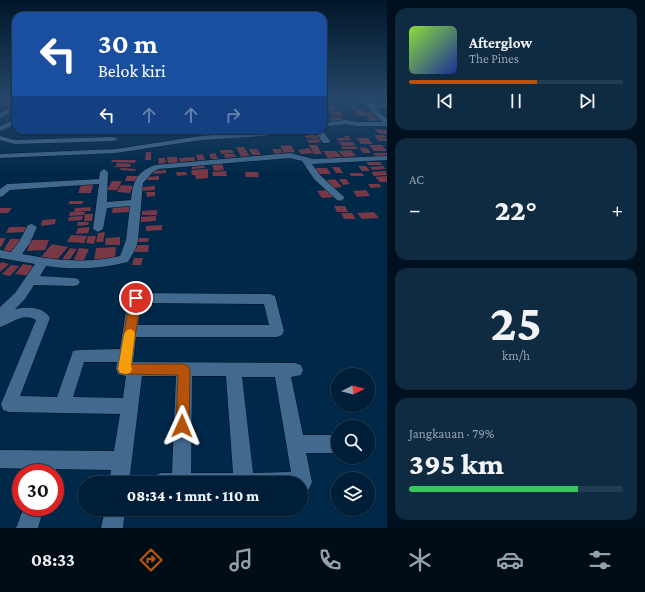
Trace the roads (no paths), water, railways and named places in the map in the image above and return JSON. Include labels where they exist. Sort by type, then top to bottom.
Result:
[{"type":"street","points":[[84,140],[86,134]]},
{"type":"street","points":[[199,134],[201,138]]},
{"type":"street","points":[[0,156],[116,151],[222,134]]},
{"type":"street","points":[[321,134],[326,141]]},
{"type":"street","points":[[0,138],[15,142],[114,139]]},
{"type":"street","points":[[0,254],[43,262],[80,265],[107,263],[124,259],[130,248],[137,203],[138,182],[153,168],[165,165],[237,154],[293,155],[305,160],[321,162],[387,158]]},
{"type":"street","points":[[305,160],[317,177],[340,198]]},
{"type":"street","points":[[2,190],[104,177],[98,229]]},
{"type":"street","points":[[102,204],[137,203]]},
{"type":"street","points":[[14,256],[24,243],[32,227]]},
{"type":"street","points":[[0,315],[20,296],[43,262]]},
{"type":"street","points":[[31,280],[74,282]]},
{"type":"street","points":[[120,476],[130,406],[130,331],[136,298],[270,299],[277,331],[130,331]]},
{"type":"street","points":[[0,322],[5,317],[14,313],[38,314],[43,318],[43,321],[5,404],[130,406]]},
{"type":"street","points":[[63,404],[78,356],[184,370],[288,370],[295,444],[301,476]]},
{"type":"street","points":[[181,476],[184,370]]},
{"type":"street","points":[[233,370],[243,476]]},
{"type":"street","points":[[295,444],[331,444]]},
{"type":"street","points":[[0,459],[29,464]]},
{"type":"street","points":[[64,466],[122,461]]},
{"type":"street","points":[[27,528],[31,516]]},
{"type":"street","points":[[112,528],[114,516]]}]
